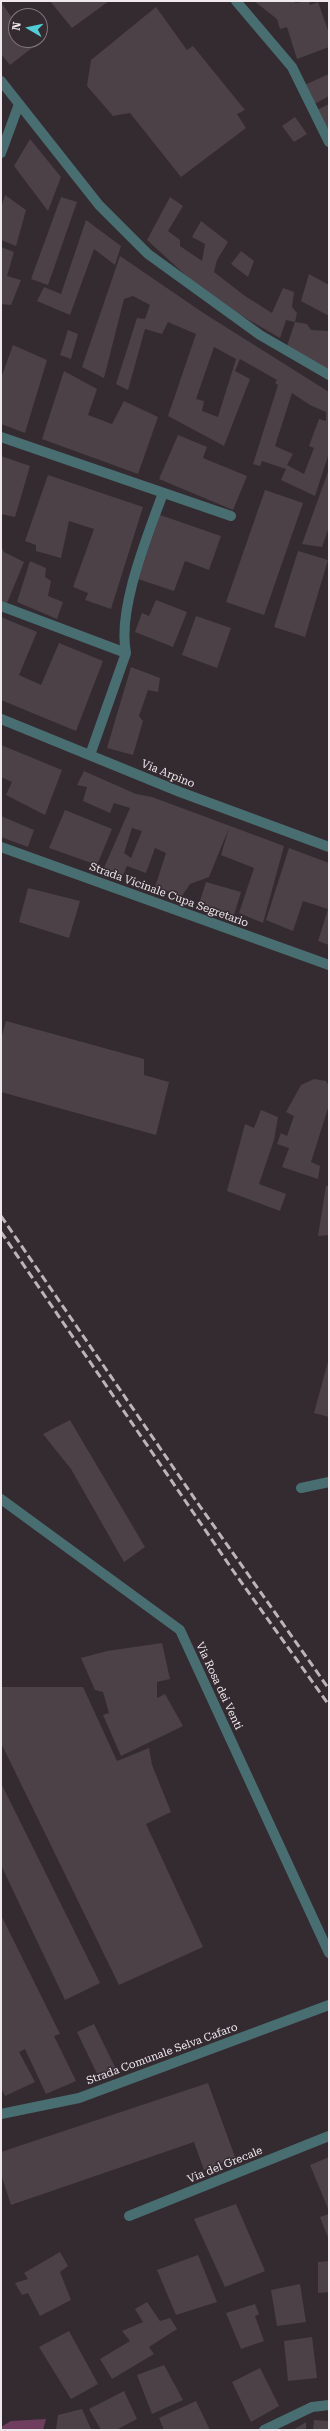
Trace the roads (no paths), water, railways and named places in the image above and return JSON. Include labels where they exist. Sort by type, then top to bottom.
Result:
[{"type":"street","points":[[236,1],[292,68],[329,142]]},
{"type":"street","points":[[1,81],[99,205],[148,254],[260,335],[329,375]]},
{"type":"street","points":[[1,153],[19,104]]},
{"type":"street","points":[[1,437],[231,516]]},
{"type":"street","points":[[90,756],[126,653],[123,636],[137,569],[163,492]]},
{"type":"street","points":[[1,606],[126,653]]},
{"type":"street","name":"Via Arpino","points":[[1,719],[180,792],[329,847]]},
{"type":"street","name":"Strada Vicinale Cupa Segretario","points":[[1,847],[329,965]]},
{"type":"street","points":[[302,1488],[329,1482]]},
{"type":"street","name":"Via Rosa dei Venti","points":[[1,1499],[180,1630],[329,1953]]},
{"type":"street","name":"Strada Comunale Selva Cafaro","points":[[1,2114],[79,2098],[329,2005]]},
{"type":"street","name":"Via del Grecale","points":[[130,2216],[329,2136]]},
{"type":"street","points":[[264,2430],[312,2407],[329,2404]]},
{"type":"railway","points":[[1,1216],[199,1505],[329,1689]]},
{"type":"railway","points":[[1,1232],[234,1572],[329,1705]]}]
